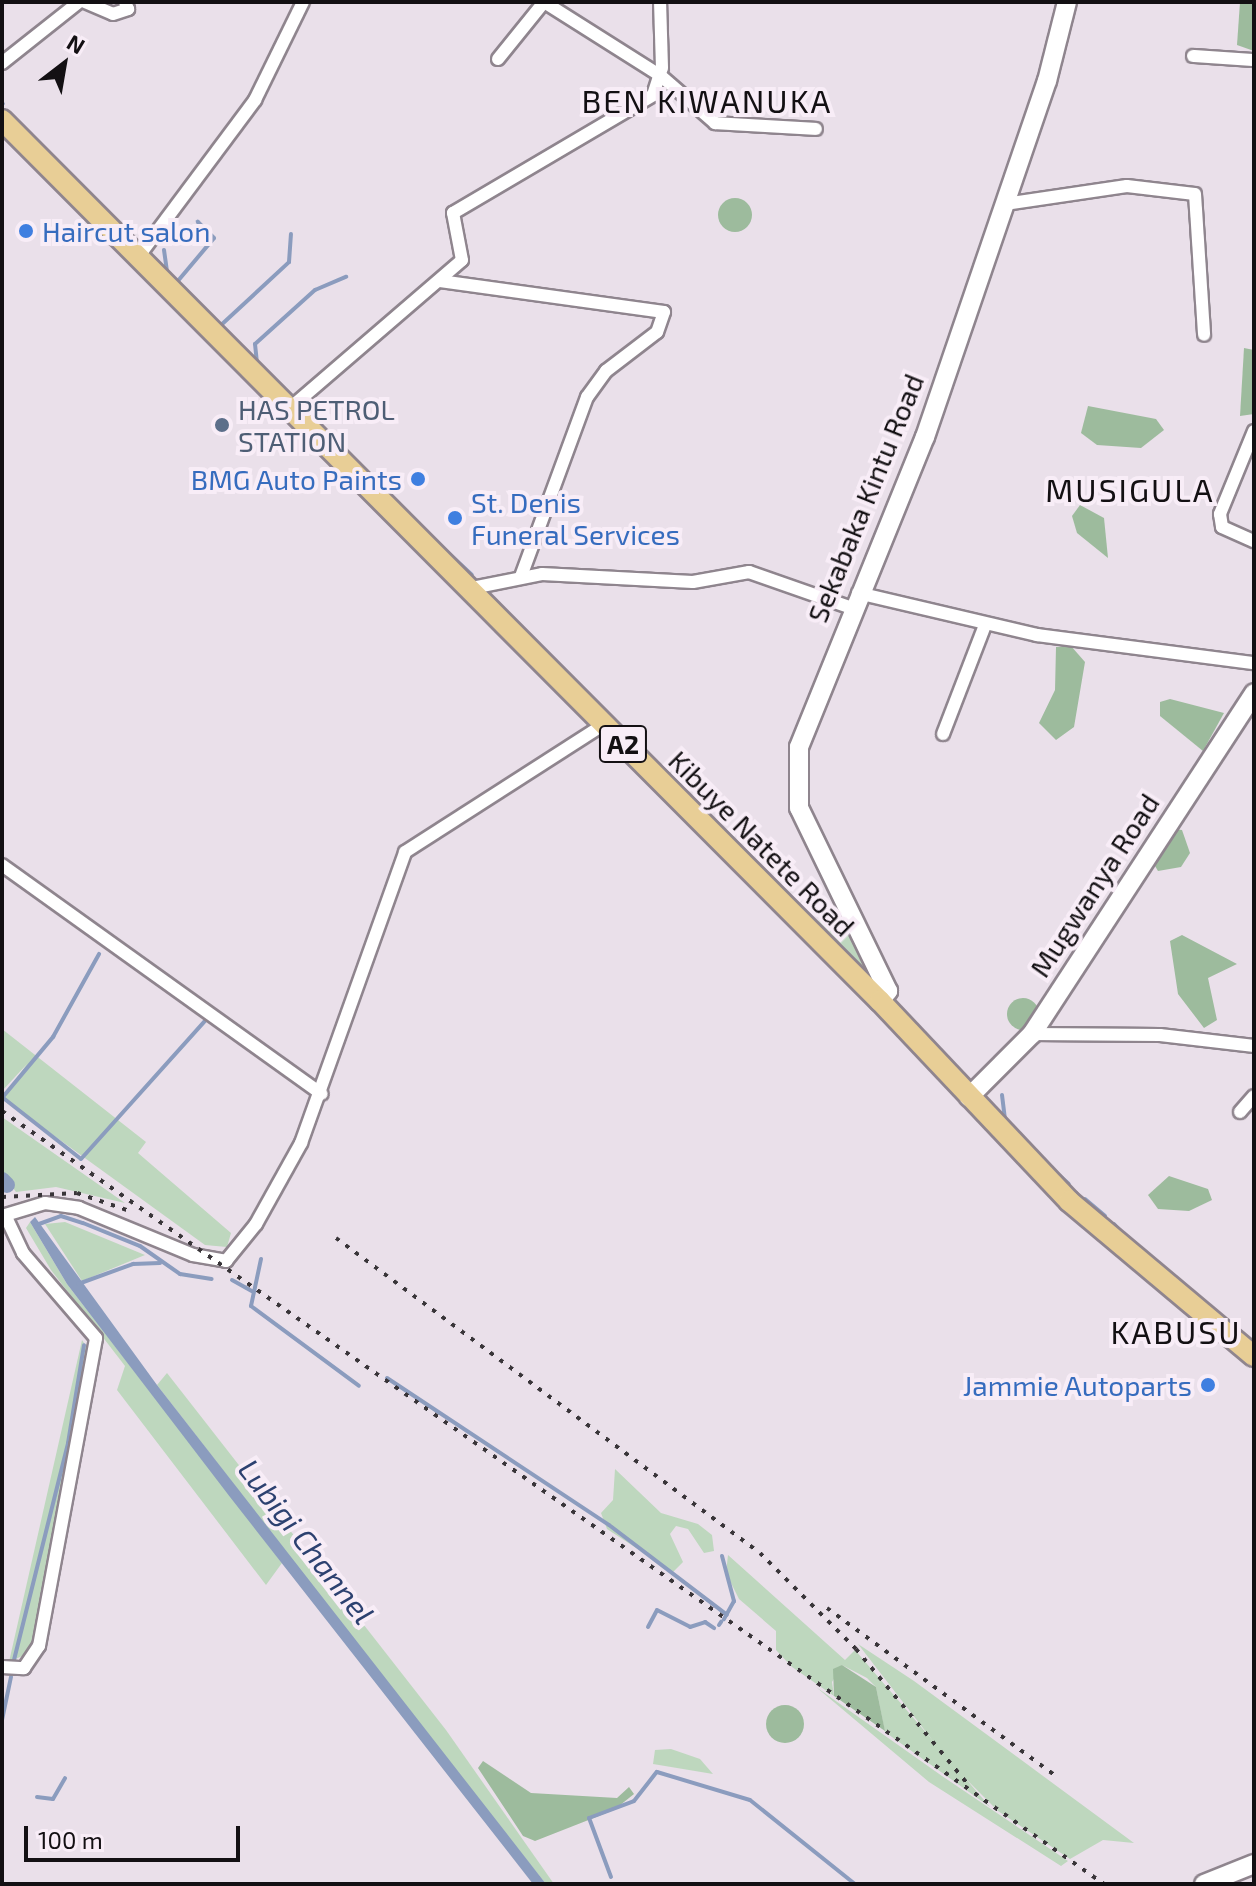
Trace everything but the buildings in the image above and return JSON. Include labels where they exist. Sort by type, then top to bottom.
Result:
[{"type":"main road","name":"Kibuye Natete Road","points":[[2,120],[880,1001],[1069,1201],[1254,1356]]},
{"type":"street","points":[[2,63],[82,2],[108,13],[142,2]]},
{"type":"street","points":[[138,257],[255,100],[303,2]]},
{"type":"street","points":[[498,59],[544,2],[661,76],[715,123],[816,129]]},
{"type":"street","points":[[289,409],[440,281],[463,256],[453,213],[648,99],[661,76],[660,2]]},
{"type":"street","name":"Sekabaka Kintu Road","points":[[880,1001],[888,991],[822,867],[799,808],[797,778],[807,721],[855,600],[900,502],[1005,204],[1067,2]]},
{"type":"street","points":[[1193,56],[1254,60]]},
{"type":"street","points":[[1005,204],[1127,186],[1195,194],[1204,335]]},
{"type":"street","points":[[440,281],[664,312],[657,332],[606,371],[587,397],[521,576]]},
{"type":"street","points":[[1254,431],[1220,514],[1222,527],[1254,541]]},
{"type":"street","points":[[467,589],[521,576],[693,582],[749,572],[855,600],[985,625],[1254,663]]},
{"type":"street","points":[[943,734],[985,625]]},
{"type":"street","name":"Mugwanya Road","points":[[969,1097],[1032,1034],[1254,693]]},
{"type":"street","points":[[2,1667],[24,1668],[39,1646],[96,1338],[23,1253],[4,1215],[45,1203],[79,1208],[220,1264],[264,1212],[322,1094],[405,852],[604,724]]},
{"type":"street","points":[[2,865],[322,1094]]},
{"type":"street","points":[[1032,1034],[1160,1035],[1254,1046]]},
{"type":"street","points":[[1240,1112],[1254,1096]]},
{"type":"street","points":[[1204,1884],[1254,1864]]},
{"type":"green space","points":[[1240,2],[1254,2],[1254,51],[1237,45]]},
{"type":"green space","points":[[735,198],[747,203],[752,215],[747,227],[735,232],[723,227],[718,215],[723,203]]},
{"type":"green space","points":[[1244,348],[1254,350],[1254,414],[1240,416]]},
{"type":"green space","points":[[1088,406],[1156,419],[1164,430],[1141,448],[1097,445],[1081,433]]},
{"type":"green space","points":[[1080,505],[1104,518],[1108,558],[1077,533],[1072,516]]},
{"type":"green space","points":[[1071,646],[1085,662],[1074,727],[1056,740],[1039,723],[1055,690],[1056,647]]},
{"type":"green space","points":[[1170,699],[1224,713],[1203,751],[1160,716],[1160,702]]},
{"type":"green space","points":[[1164,828],[1182,830],[1190,853],[1181,867],[1158,871],[1152,861]]},
{"type":"green space","points":[[832,912],[874,971],[876,981],[818,921]]},
{"type":"green space","points":[[1182,935],[1237,964],[1208,978],[1217,1020],[1204,1028],[1178,994],[1170,941]]},
{"type":"green space","points":[[1023,998],[1034,1003],[1039,1014],[1034,1025],[1023,1030],[1012,1025],[1007,1014],[1012,1003]]},
{"type":"green space","points":[[2,1029],[146,1142],[138,1153],[231,1233],[227,1247],[205,1245],[2,1098],[27,1064],[2,1091]]},
{"type":"green space","points":[[2,1117],[125,1203],[56,1187],[16,1192],[2,1173]]},
{"type":"green space","points":[[1169,1176],[1208,1189],[1212,1200],[1189,1211],[1158,1209],[1148,1195]]},
{"type":"green space","points":[[30,1222],[67,1284],[282,1563],[266,1585],[117,1390],[125,1366],[51,1270],[26,1228]]},
{"type":"green space","points":[[65,1222],[145,1255],[82,1281],[45,1224]]},
{"type":"green space","points":[[82,1340],[88,1349],[36,1634],[31,1652],[9,1662]]},
{"type":"green space","points":[[167,1373],[446,1730],[554,1884],[546,1884],[458,1775],[157,1385]]},
{"type":"green space","points":[[615,1469],[661,1513],[698,1524],[712,1535],[714,1551],[704,1553],[688,1529],[676,1526],[670,1534],[683,1562],[673,1572],[607,1529],[601,1513],[613,1500]]},
{"type":"green space","points":[[728,1555],[845,1660],[855,1650],[990,1807],[885,1732],[876,1687],[867,1678],[842,1665],[832,1682],[834,1696],[792,1667],[776,1650],[776,1631],[739,1599],[726,1573]]},
{"type":"green space","points":[[858,1644],[914,1681],[1134,1843],[1103,1840],[1070,1859],[998,1811],[950,1763]]},
{"type":"green space","points":[[842,1665],[876,1687],[885,1731],[834,1696],[833,1669]]},
{"type":"green space","points":[[816,1687],[1068,1861],[1061,1866],[929,1782]]},
{"type":"green space","points":[[785,1705],[798,1711],[804,1724],[798,1737],[785,1743],[772,1737],[766,1724],[772,1711]]},
{"type":"green space","points":[[671,1749],[700,1759],[713,1774],[653,1764],[655,1750]]},
{"type":"green space","points":[[483,1761],[531,1793],[617,1798],[629,1787],[634,1794],[614,1810],[535,1841],[523,1836],[478,1768]]},
{"type":"water","points":[[35,1217],[157,1385],[546,1884],[533,1884],[230,1497],[67,1284],[30,1222]]},
{"type":"waterway","points":[[177,282],[214,238],[198,222]]},
{"type":"waterway","points":[[220,326],[289,262],[291,234]]},
{"type":"waterway","points":[[164,250],[167,272]]},
{"type":"waterway","points":[[257,363],[255,344],[315,290],[346,277]]},
{"type":"waterway","points":[[272,377],[297,401]]},
{"type":"waterway","points":[[313,417],[321,425]]},
{"type":"waterway","points":[[430,536],[472,575]]},
{"type":"waterway","points":[[2,1098],[53,1037],[99,954]]},
{"type":"waterway","points":[[2,1097],[81,1159],[205,1021]]},
{"type":"waterway","points":[[1002,1095],[1005,1121]]},
{"type":"waterway","points":[[1050,1167],[1069,1184]]},
{"type":"waterway","name":"Lubigi Channel","points":[[2,1180],[7,1185]]},
{"type":"waterway","points":[[1085,1199],[1105,1216]]},
{"type":"waterway","points":[[39,1224],[61,1216],[140,1246],[180,1274],[212,1279]]},
{"type":"waterway","points":[[1114,1224],[1122,1233]]},
{"type":"waterway","points":[[261,1259],[251,1306],[359,1386]]},
{"type":"waterway","points":[[78,1284],[133,1264],[160,1263]]},
{"type":"waterway","points":[[232,1280],[252,1291]]},
{"type":"waterway","points":[[13,1664],[68,1443],[84,1345]]},
{"type":"waterway","points":[[387,1378],[609,1525],[727,1615]]},
{"type":"waterway","points":[[722,1556],[734,1601],[724,1619]]},
{"type":"waterway","points":[[648,1627],[657,1610],[690,1627],[705,1622],[714,1628]]},
{"type":"waterway","points":[[2,1720],[11,1677]]},
{"type":"waterway","points":[[611,1877],[589,1818],[634,1801],[657,1772],[750,1800],[855,1884]]},
{"type":"waterway","points":[[37,1797],[53,1799],[65,1778]]},
{"type":"railway","points":[[2,1111],[1104,1884]]},
{"type":"railway","points":[[2,1197],[77,1193],[130,1211]]},
{"type":"railway","points":[[336,1238],[760,1553],[856,1649],[966,1782]]},
{"type":"railway","points":[[827,1608],[1054,1775]]},
{"type":"place","name":"Haircut salon","points":[[26,231]]},
{"type":"place","name":"HAS PETROL STATION","points":[[222,425]]},
{"type":"place","name":"BMG Auto Paints","points":[[418,479]]},
{"type":"place","name":"St. Denis Funeral Services","points":[[455,518]]},
{"type":"place","name":"Jammie Autoparts","points":[[1208,1385]]},
{"type":"district","name":"BEN KIWANUKA","points":[[707,100]]},
{"type":"district","name":"MUSIGULA","points":[[1130,489]]},
{"type":"district","name":"KABUSU","points":[[1176,1331]]}]
